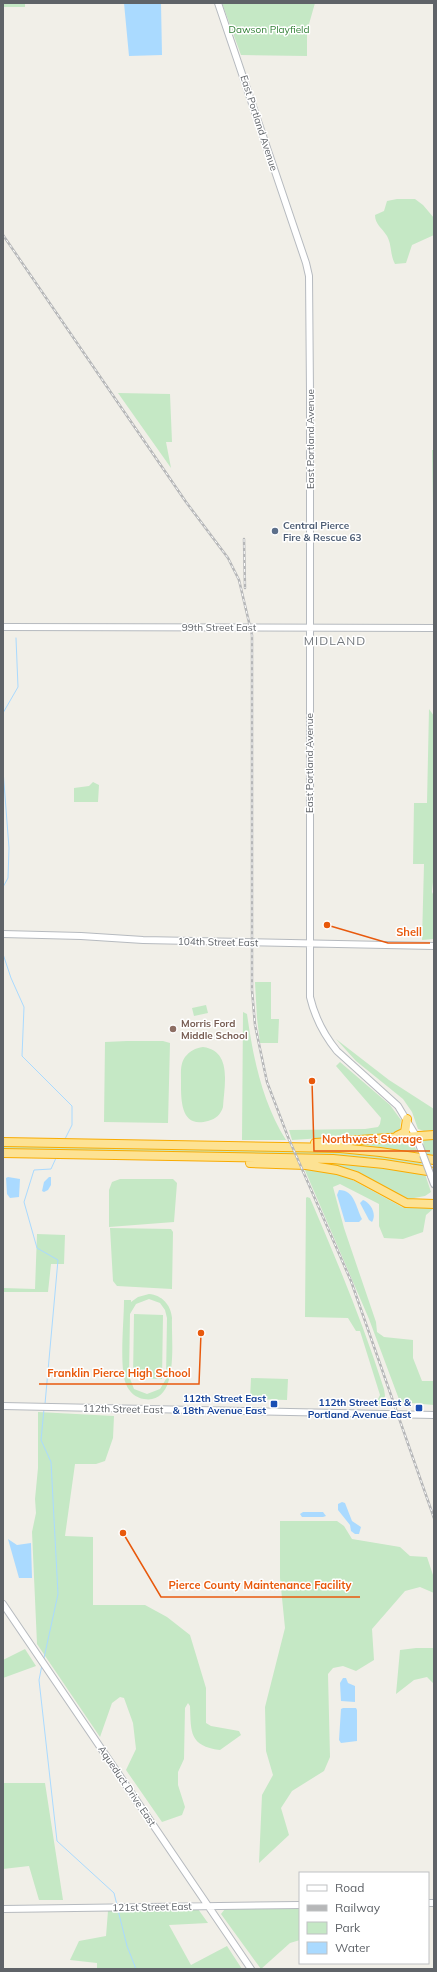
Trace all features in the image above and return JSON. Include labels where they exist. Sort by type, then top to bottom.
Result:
[{"type":"highway","points":[[392,1138],[402,1135],[405,1132],[407,1119]]},
{"type":"highway","points":[[191,1145],[228,1143],[315,1143],[434,1134]]},
{"type":"highway","points":[[3,1142],[340,1148],[434,1160]]},
{"type":"highway","points":[[3,1153],[352,1160],[432,1174]]},
{"type":"highway","points":[[191,1156],[228,1162],[306,1165],[338,1170],[356,1176],[401,1201],[413,1204],[434,1198]]},
{"type":"highway","points":[[419,1203],[434,1204]]},
{"type":"main road","name":"East Portland Avenue","points":[[218,3],[302,250],[309,276],[310,997],[324,1034],[337,1051],[398,1106],[407,1119],[432,1174],[434,1184]]},
{"type":"main road","name":"99th Street East","points":[[3,627],[434,628]]},
{"type":"main road","name":"104th Street East","points":[[3,934],[81,936],[149,941],[434,946]]},
{"type":"main road","name":"112th Street East","points":[[3,1406],[434,1415]]},
{"type":"main road","name":"Aqueduct Drive East","points":[[3,1604],[251,1969]]},
{"type":"main road","name":"121st Street East","points":[[3,1908],[299,1905]]},
{"type":"green space","points":[[3,3],[25,3],[25,7],[3,7]]},
{"type":"green space","name":"Dawson Playfield","points":[[222,3],[315,3],[307,31],[307,56],[241,55]]},
{"type":"green space","points":[[397,199],[415,199],[423,205],[434,218],[434,235],[412,245],[406,263],[395,264],[392,257],[389,239],[377,223],[375,215],[384,211],[387,201]]},
{"type":"green space","points":[[118,393],[170,394],[172,442],[166,442],[171,468]]},
{"type":"green space","points":[[432,450],[434,450],[434,506],[433,506]]},
{"type":"green space","points":[[429,709],[434,716],[434,872],[432,892],[434,896],[434,939],[422,940],[424,864],[413,864],[414,803],[427,803]]},
{"type":"green space","points":[[93,782],[99,785],[98,802],[74,802],[74,788],[89,786]]},
{"type":"green space","points":[[255,982],[271,982],[271,1019],[279,1019],[278,1043],[260,1043]]},
{"type":"green space","points":[[206,1005],[208,1013],[194,1016],[192,1008]]},
{"type":"green space","points":[[243,1012],[247,1014],[252,1046],[265,1095],[286,1140],[242,1140]]},
{"type":"green space","points":[[336,1039],[389,1080],[434,1109],[434,1130],[424,1131],[418,1129],[412,1112],[403,1099],[356,1061]]},
{"type":"green space","points":[[163,1041],[170,1043],[168,1123],[104,1122],[105,1042]]},
{"type":"green space","points":[[203,1047],[213,1050],[219,1055],[223,1062],[225,1071],[225,1089],[221,1112],[216,1118],[199,1122],[192,1121],[187,1117],[184,1111],[181,1096],[181,1072],[182,1063],[185,1057],[191,1051]]},
{"type":"green space","points":[[340,1062],[390,1105],[401,1120],[400,1129],[396,1132],[385,1134],[292,1140],[289,1130],[365,1129],[378,1127],[380,1124],[381,1118],[336,1066]]},
{"type":"green space","points":[[434,1137],[434,1155],[425,1154],[424,1139]]},
{"type":"green space","points":[[411,1140],[418,1153],[338,1143]]},
{"type":"green space","points":[[3,1145],[342,1151],[421,1161],[422,1166],[345,1157],[3,1150]]},
{"type":"green space","points":[[316,1163],[349,1164],[425,1174],[431,1192],[425,1196],[409,1199],[381,1186]]},
{"type":"green space","points":[[304,1168],[326,1171],[347,1177],[402,1207],[426,1207],[433,1209],[426,1215],[423,1232],[403,1239],[384,1238],[379,1226],[379,1204],[340,1184],[333,1187],[344,1228],[376,1322],[377,1332],[384,1337],[413,1340],[413,1358],[422,1381],[434,1381],[434,1405],[400,1402],[369,1319]]},
{"type":"green space","points":[[120,1179],[173,1179],[177,1183],[174,1222],[109,1227],[109,1190],[112,1182]]},
{"type":"green space","points":[[307,1197],[310,1198],[367,1340],[384,1389],[385,1396],[382,1404],[375,1405],[380,1395],[360,1331],[356,1331],[348,1318],[305,1317]]},
{"type":"green space","points":[[110,1228],[171,1229],[173,1232],[172,1289],[117,1286],[113,1281]]},
{"type":"green space","points":[[37,1234],[65,1235],[64,1264],[51,1264],[48,1292],[3,1292],[3,1288],[35,1289]]},
{"type":"green space","points":[[149,1294],[158,1296],[168,1305],[172,1318],[171,1369],[168,1382],[163,1392],[155,1398],[144,1399],[136,1396],[127,1387],[124,1376],[122,1355],[124,1300],[131,1300],[131,1302],[138,1297]],"holes":[[[149,1299],[160,1303],[165,1310],[167,1318],[166,1379],[160,1389],[147,1394],[134,1389],[129,1376],[130,1314],[136,1304]]]},
{"type":"green space","points":[[134,1314],[163,1315],[162,1379],[133,1378]]},
{"type":"green space","points":[[251,1378],[288,1379],[287,1400],[250,1399]]},
{"type":"green space","points":[[38,1412],[114,1416],[113,1438],[105,1461],[96,1464],[75,1464],[65,1536],[93,1537],[93,1605],[145,1605],[167,1617],[190,1635],[206,1688],[206,1723],[211,1726],[239,1731],[241,1735],[220,1750],[202,1745],[197,1741],[192,1730],[190,1706],[188,1703],[185,1708],[184,1759],[178,1772],[178,1785],[185,1807],[182,1815],[162,1822],[126,1770],[136,1749],[133,1723],[124,1698],[120,1697],[112,1703],[100,1737],[37,1644],[32,1532],[36,1513],[35,1499],[38,1468]]},
{"type":"green space","points":[[280,1521],[337,1521],[344,1526],[352,1539],[400,1547],[410,1556],[427,1557],[434,1578],[434,1593],[420,1587],[405,1591],[372,1629],[374,1660],[356,1671],[343,1666],[333,1668],[328,1674],[330,1757],[324,1771],[292,1791],[281,1808],[289,1835],[259,1863],[262,1795],[273,1775],[266,1751],[265,1707],[285,1628],[280,1578]]},
{"type":"green space","points":[[434,1648],[434,1684],[427,1677],[414,1680],[396,1694],[400,1650]]},
{"type":"green space","points":[[25,1649],[36,1666],[3,1678],[3,1660]]},
{"type":"green space","points":[[3,1783],[45,1783],[63,1900],[39,1900],[29,1866],[3,1869]]},
{"type":"green space","points":[[198,1909],[208,1923],[169,1925],[191,1965],[227,1946],[242,1969],[97,1969],[97,1963],[70,1960],[79,1941],[106,1936],[108,1911]]},
{"type":"green space","points":[[225,1909],[299,1909],[299,1940],[290,1943],[261,1969],[221,1914]]},
{"type":"water","points":[[124,3],[161,3],[162,55],[129,56]]},
{"type":"water","points":[[51,1177],[51,1185],[48,1190],[44,1192],[42,1191],[44,1182]]},
{"type":"water","points":[[6,1178],[20,1179],[19,1197],[10,1198],[7,1194]]},
{"type":"water","points":[[339,1190],[352,1196],[362,1219],[359,1222],[345,1222],[337,1195]]},
{"type":"water","points":[[363,1200],[371,1206],[374,1216],[372,1222],[369,1220],[360,1203]]},
{"type":"water","points":[[342,1502],[345,1503],[352,1521],[361,1527],[359,1534],[355,1534],[351,1531],[350,1525],[338,1510],[338,1504]]},
{"type":"water","points":[[303,1512],[323,1512],[326,1516],[302,1517],[300,1514]]},
{"type":"water","points":[[8,1539],[17,1545],[31,1543],[32,1578],[19,1578]]},
{"type":"water","points":[[343,1678],[346,1678],[348,1683],[355,1686],[355,1702],[341,1701],[340,1683]]},
{"type":"water","points":[[356,1708],[357,1710],[357,1741],[341,1743],[339,1740],[341,1709]]},
{"type":"waterway","points":[[3,713],[18,687],[16,638]]},
{"type":"waterway","points":[[3,770],[9,848],[8,878],[3,887]]},
{"type":"waterway","points":[[3,954],[11,978],[24,1007],[22,1056],[72,1106],[72,1125],[65,1139]]},
{"type":"waterway","points":[[45,1404],[58,1260],[37,1248],[24,1202],[34,1170],[51,1169],[56,1158]]},
{"type":"waterway","points":[[44,1409],[41,1440],[51,1462],[58,1594],[44,1658]]},
{"type":"waterway","points":[[42,1665],[39,1680],[57,1841],[114,1893],[117,1905]]},
{"type":"waterway","points":[[118,1910],[127,1946],[136,1969]]},
{"type":"railway","points":[[3,235],[186,502],[228,558],[239,580],[252,635],[252,990],[255,1025],[267,1082],[288,1137],[351,1281],[434,1518]]},
{"type":"railway","points":[[244,539],[245,588]]},
{"type":"place","name":"Central Pierce Fire & Rescue 63","points":[[275,531]]},
{"type":"place","name":"Shell","points":[[327,925]]},
{"type":"place","name":"Morris Ford Middle School","points":[[173,1029]]},
{"type":"place","name":"Northwest Storage","points":[[312,1081]]},
{"type":"place","name":"Franklin Pierce High School","points":[[201,1333]]},
{"type":"place","name":"112th Street East & 18th Avenue East","points":[[274,1404]]},
{"type":"place","name":"112th Street East & Portland Avenue East","points":[[419,1408]]},
{"type":"place","name":"Pierce County Maintenance Facility","points":[[123,1533]]},
{"type":"district","name":"MIDLAND","points":[[335,640]]}]
